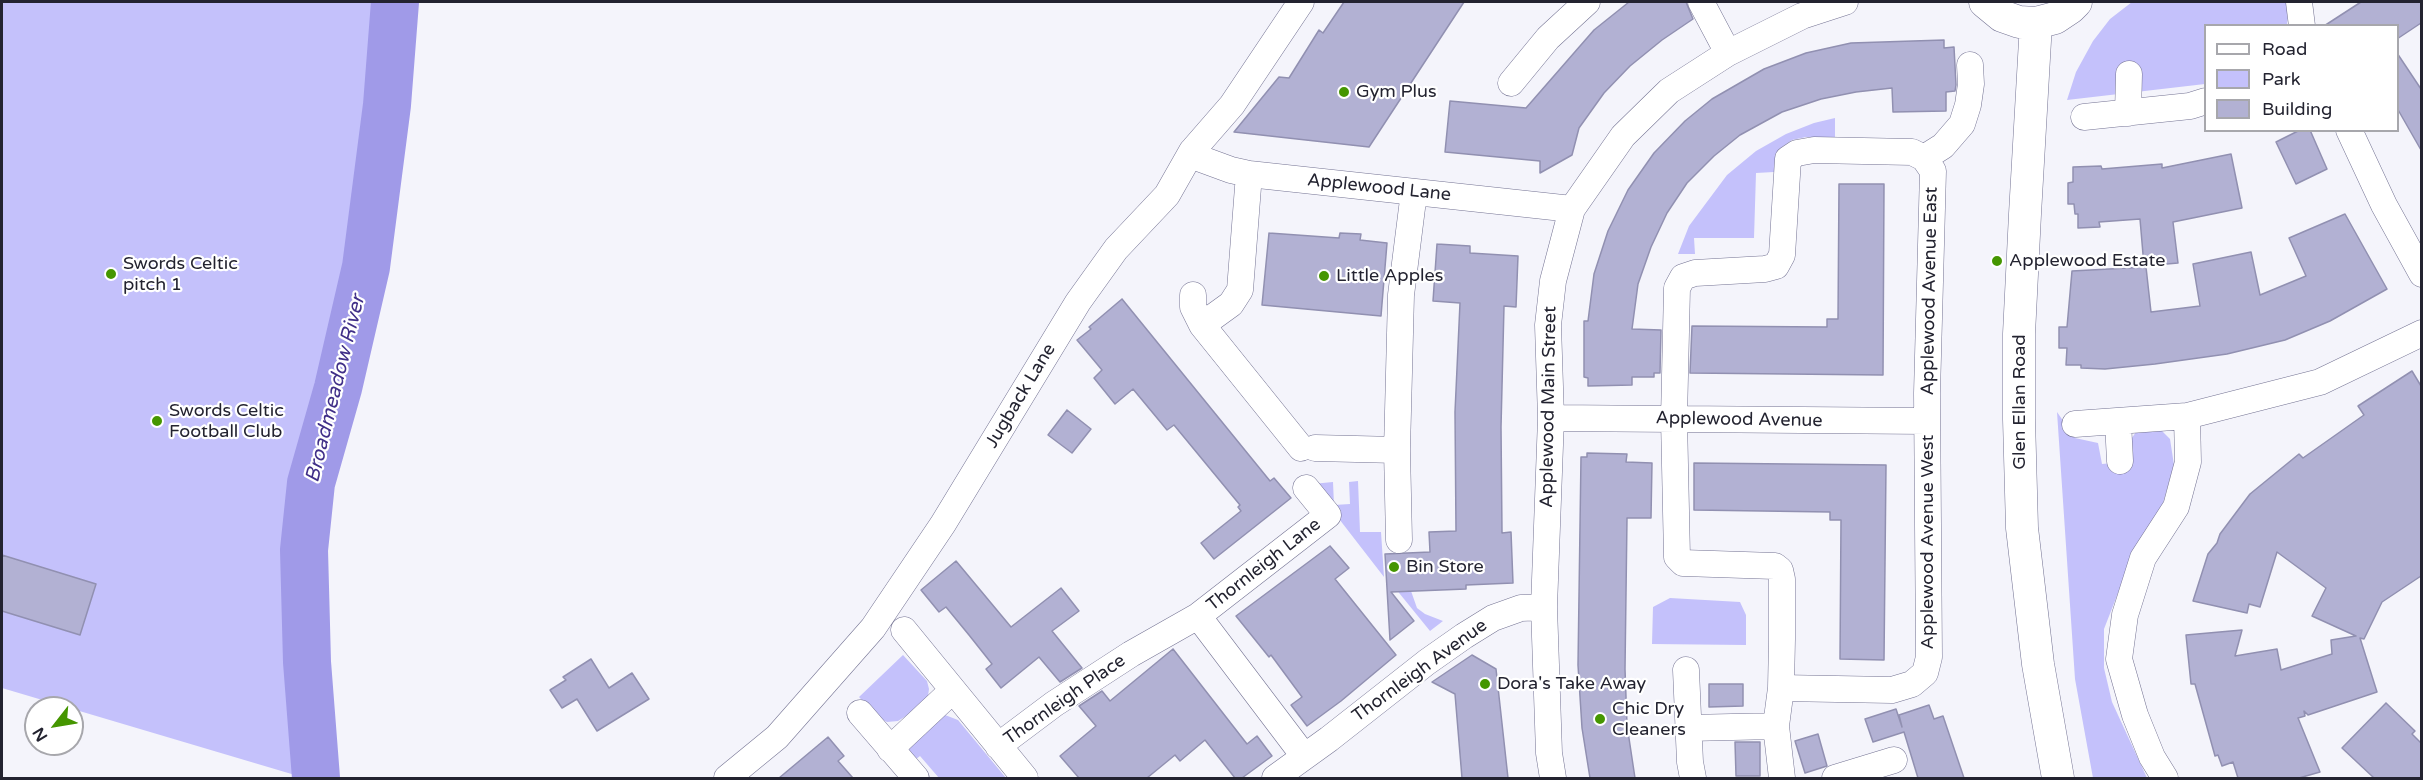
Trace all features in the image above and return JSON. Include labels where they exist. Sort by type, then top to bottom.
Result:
[{"type":"street","name":"Jugback Lane","points":[[727,778],[777,737],[873,628],[943,524],[1078,302],[1116,249],[1167,195],[1192,151],[1232,105],[1302,2]]},
{"type":"street","points":[[1511,83],[1548,39],[1587,2]]},
{"type":"street","points":[[1701,2],[1728,53]]},
{"type":"street","name":"Applewood Main Street","points":[[1553,778],[1548,741],[1544,607],[1551,418],[1548,325],[1553,281],[1572,209],[1623,136],[1669,91],[1728,53],[1802,16],[1845,2]]},
{"type":"street","points":[[1985,2],[2002,16],[2019,22],[2037,23],[2055,18],[2076,2]]},
{"type":"street","points":[[2299,2],[2302,24]]},
{"type":"street","name":"Glen Ellan Road","points":[[2037,23],[2019,334],[2022,528],[2038,664],[2058,778]]},
{"type":"street","points":[[1782,778],[1776,726],[1781,688],[1782,579],[1780,570],[1775,566],[1683,563],[1677,556],[1674,419],[1677,288],[1683,277],[1695,273],[1765,269],[1776,266],[1782,255],[1788,159],[1797,153],[1814,150],[1912,152],[1924,158],[1943,146],[1962,124],[1971,84],[1970,65]]},
{"type":"street","points":[[2128,112],[2129,74]]},
{"type":"street","points":[[2084,117],[2190,106],[2204,101]]},
{"type":"street","points":[[2350,132],[2384,205],[2421,274]]},
{"type":"street","name":"Applewood Lane","points":[[1192,151],[1201,159],[1249,174],[1572,209]]},
{"type":"street","name":"Applewood Avenue East","points":[[1924,158],[1933,171],[1928,422]]},
{"type":"street","points":[[1202,325],[1231,304],[1240,290],[1249,174]]},
{"type":"street","points":[[1399,540],[1397,450],[1401,295],[1414,192]]},
{"type":"street","points":[[1193,295],[1193,307],[1202,325],[1308,448],[1397,450]]},
{"type":"street","points":[[2075,424],[2187,416],[2320,382],[2421,333]]},
{"type":"street","points":[[2165,778],[2152,757],[2134,715],[2119,659],[2125,615],[2143,558],[2176,507],[2188,462],[2187,416]]},
{"type":"street","name":"Applewood Avenue","points":[[1551,418],[1928,422]]},
{"type":"street","name":"Applewood Avenue West","points":[[1781,688],[1892,690],[1912,684],[1925,673],[1929,657],[1928,422]]},
{"type":"street","points":[[2118,422],[2120,461]]},
{"type":"street","name":"Thornleigh Lane","points":[[1304,756],[1198,616],[1328,515],[1306,488]]},
{"type":"street","name":"Thornleigh Avenue","points":[[1275,778],[1427,662],[1493,618],[1521,608],[1544,607]]},
{"type":"street","name":"Thornleigh Place","points":[[998,746],[1054,704],[1131,654],[1198,616]]},
{"type":"street","name":"Thornleigh Place","points":[[904,630],[1025,778]]},
{"type":"street","points":[[1686,670],[1693,778]]},
{"type":"street","points":[[890,749],[952,690]]},
{"type":"street","points":[[860,713],[915,778]]},
{"type":"street","points":[[1688,728],[1776,726]]},
{"type":"street","points":[[1835,778],[1894,760]]},
{"type":"green space","name":"Swords Celtic Football Club","points":[[2,2],[387,2],[335,326],[290,516],[288,594],[305,778],[84,712],[84,696],[29,696],[2,688]]},
{"type":"green space","points":[[2132,2],[2289,2],[2287,24],[2204,24],[2204,84],[2067,100],[2076,72],[2093,41],[2110,19]]},
{"type":"green space","points":[[1835,118],[1835,137],[1806,137],[1792,140],[1782,147],[1774,172],[1756,173],[1754,238],[1694,238],[1695,254],[1678,254],[1689,226],[1727,175],[1756,151],[1786,134]]},
{"type":"green space","points":[[2057,412],[2075,438],[2098,443],[2102,464],[2125,462],[2127,445],[2136,432],[2151,428],[2162,431],[2170,439],[2174,465],[2163,503],[2125,575],[2104,629],[2104,668],[2112,702],[2147,778],[2093,778],[2075,679]]},
{"type":"green space","points":[[1358,481],[1360,532],[1381,532],[1384,577],[1312,484],[1333,482],[1334,505],[1350,504],[1349,482]]},
{"type":"green space","points":[[1391,583],[1411,591],[1417,608],[1443,621],[1430,631]]},
{"type":"green space","points":[[1670,598],[1740,602],[1746,615],[1746,645],[1652,644],[1653,607]]},
{"type":"green space","points":[[903,655],[927,681],[928,696],[898,721],[887,722],[879,718],[859,697]]},
{"type":"green space","points":[[945,715],[958,720],[1006,778],[939,778],[920,756],[915,760],[909,750],[910,744],[938,717]]},
{"type":"building","points":[[1344,2],[1464,2],[1369,147],[1234,132],[1279,77],[1289,78],[1319,30],[1323,33]]},
{"type":"building","points":[[1629,2],[1686,2],[1693,19],[1630,66],[1604,93],[1579,128],[1572,155],[1540,173],[1540,161],[1445,152],[1450,101],[1526,108],[1594,30]]},
{"type":"building","points":[[2361,2],[2421,2],[2421,23],[2399,38],[2399,24],[2327,24]]},
{"type":"building","points":[[1944,40],[1944,48],[1954,47],[1956,85],[1955,91],[1946,92],[1946,111],[1893,112],[1892,88],[1856,92],[1821,99],[1782,112],[1740,135],[1714,156],[1687,183],[1667,213],[1651,247],[1638,284],[1632,329],[1661,330],[1660,373],[1654,373],[1654,377],[1632,377],[1632,385],[1588,386],[1588,378],[1584,377],[1584,321],[1588,321],[1594,274],[1608,231],[1628,190],[1654,153],[1685,121],[1712,99],[1764,69],[1806,53],[1851,43]]},
{"type":"building","points":[[2399,56],[2421,89],[2421,150],[2399,112]]},
{"type":"building","points":[[2296,132],[2311,132],[2327,169],[2296,184],[2276,142]]},
{"type":"building","points":[[2231,154],[2242,208],[2173,222],[2178,263],[2144,266],[2140,219],[2099,222],[2100,227],[2078,228],[2078,214],[2075,214],[2074,204],[2068,204],[2068,183],[2073,182],[2073,167],[2101,166],[2102,169],[2162,164],[2162,168]]},
{"type":"building","points":[[1839,184],[1884,184],[1883,375],[1690,373],[1692,326],[1827,327],[1827,319],[1838,319]]},
{"type":"building","points":[[2345,214],[2387,289],[2330,321],[2285,340],[2227,354],[2105,369],[2066,365],[2067,348],[2059,348],[2059,327],[2067,327],[2072,271],[2146,267],[2151,312],[2200,306],[2193,264],[2251,252],[2260,295],[2306,276],[2289,238]]},
{"type":"building","points":[[1269,233],[1339,238],[1340,233],[1361,234],[1360,240],[1387,243],[1381,316],[1262,305]]},
{"type":"building","points":[[1437,244],[1470,246],[1470,253],[1518,256],[1516,307],[1504,306],[1501,427],[1502,533],[1511,532],[1513,583],[1466,585],[1466,589],[1391,592],[1414,621],[1390,640],[1385,554],[1430,552],[1429,532],[1456,531],[1455,412],[1460,303],[1433,301]]},
{"type":"building","points":[[1122,299],[1270,481],[1274,478],[1291,498],[1214,559],[1201,543],[1241,511],[1238,507],[1240,505],[1174,425],[1167,430],[1133,389],[1115,404],[1094,378],[1102,370],[1077,340]]},
{"type":"building","points":[[2412,371],[2421,386],[2421,576],[2382,602],[2364,639],[2360,638],[2377,692],[2308,715],[2304,711],[2305,716],[2298,718],[2320,772],[2299,778],[2238,778],[2233,762],[2222,766],[2218,755],[2215,756],[2195,684],[2191,684],[2186,635],[2242,630],[2235,656],[2277,649],[2281,670],[2332,654],[2331,640],[2356,636],[2312,616],[2326,588],[2277,552],[2260,607],[2249,604],[2247,613],[2193,601],[2208,554],[2250,494],[2299,454],[2303,458],[2364,415],[2358,406]]},
{"type":"building","points":[[1067,410],[1091,429],[1072,453],[1048,435]]},
{"type":"building","points":[[1587,453],[1627,454],[1626,462],[1652,463],[1651,518],[1627,518],[1625,669],[1627,725],[1635,778],[1590,778],[1582,728],[1578,665],[1581,457],[1587,457]]},
{"type":"building","points":[[1694,463],[1886,465],[1884,660],[1840,659],[1841,520],[1830,520],[1830,512],[1694,510]]},
{"type":"building","points":[[1330,546],[1349,568],[1335,579],[1396,655],[1307,726],[1291,705],[1302,697],[1271,655],[1269,657],[1236,616]]},
{"type":"building","points":[[2,555],[96,584],[80,635],[2,611]]},
{"type":"building","points":[[956,561],[1011,627],[1061,588],[1079,611],[1052,631],[1082,668],[1060,682],[1039,657],[1001,688],[986,669],[992,664],[969,635],[946,607],[939,612],[921,590]]},
{"type":"building","points":[[1173,649],[1247,744],[1257,736],[1272,756],[1242,778],[1235,778],[1205,740],[1180,761],[1175,755],[1147,778],[1079,778],[1060,756],[1096,726],[1079,706],[1102,691],[1110,701]]},
{"type":"building","points":[[1472,655],[1496,669],[1508,778],[1462,778],[1455,694],[1432,682]]},
{"type":"building","points":[[591,659],[609,688],[632,673],[649,699],[597,731],[577,699],[562,708],[550,690],[566,680],[563,677]]},
{"type":"building","points":[[1709,684],[1743,684],[1743,706],[1709,707]]},
{"type":"building","points":[[2386,703],[2415,731],[2412,734],[2421,743],[2421,778],[2374,778],[2342,748]]},
{"type":"building","points":[[1929,705],[1934,719],[1943,716],[1964,778],[1918,778],[1904,732],[1873,742],[1865,719],[1896,709],[1902,727],[1899,715]]},
{"type":"building","points":[[1818,734],[1827,766],[1805,773],[1795,741]]},
{"type":"building","points":[[828,737],[844,756],[838,761],[853,778],[779,778]]},
{"type":"building","points":[[1735,742],[1760,742],[1760,776],[1736,776]]},
{"type":"waterway","name":"Broadmeadow River","points":[[316,778],[307,662],[304,550],[311,483],[338,388],[366,267],[387,105],[395,2]]},
{"type":"place","name":"Gym Plus","points":[[1344,92]]},
{"type":"place","name":"Applewood Estate","points":[[1997,261]]},
{"type":"place","name":"Swords Celtic pitch 1","points":[[111,274]]},
{"type":"place","name":"Little Apples","points":[[1324,276]]},
{"type":"place","name":"Swords Celtic Football Club","points":[[157,421]]},
{"type":"place","name":"Bin Store","points":[[1394,567]]},
{"type":"place","name":"Dora's Take Away","points":[[1485,684]]},
{"type":"place","name":"Chic Dry Cleaners","points":[[1600,719]]}]
